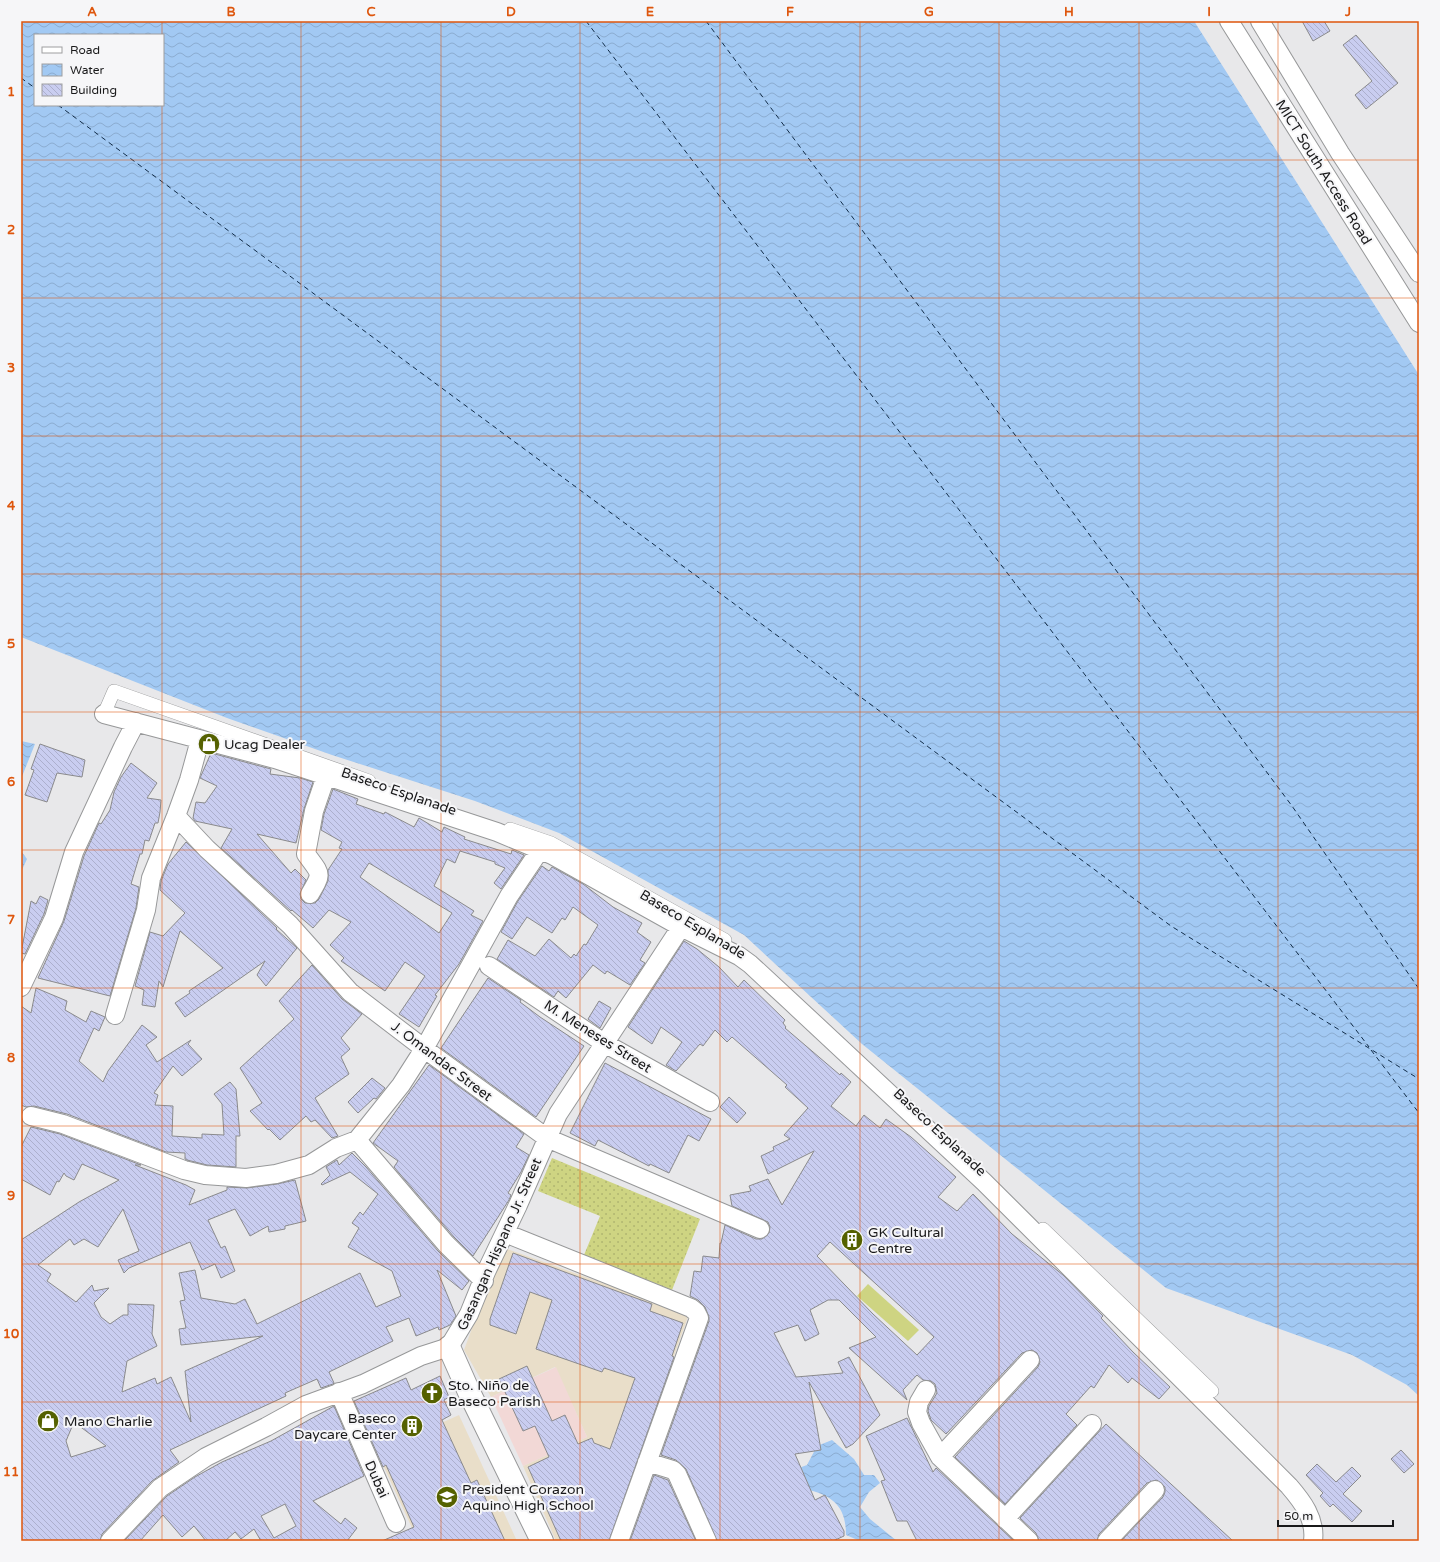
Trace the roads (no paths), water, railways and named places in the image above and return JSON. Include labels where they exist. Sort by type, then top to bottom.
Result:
[{"type":"street","name":"MICT South Access Road","points":[[1229,21],[1419,323]]},
{"type":"street","name":"MICT South Access Road","points":[[1260,21],[1340,153],[1419,273]]},
{"type":"street","points":[[1258,67],[1278,50]]},
{"type":"street","name":"Baseco Esplanade","points":[[104,714],[114,691],[551,843],[677,912],[744,951],[1025,1212],[1212,1391]]},
{"type":"street","points":[[104,714],[275,759],[497,832],[540,850],[750,964],[984,1182],[1289,1486],[1303,1503],[1311,1519],[1313,1541]]},
{"type":"street","points":[[21,987],[54,918],[74,852],[136,722]]},
{"type":"street","points":[[115,1015],[146,910],[151,878],[189,780],[200,740]]},
{"type":"street","points":[[310,894],[320,878],[319,872],[306,854],[314,811],[326,776]]},
{"type":"street","name":"J. Omandac Street","points":[[176,816],[207,849],[290,925],[350,992],[424,1049],[547,1138],[760,1229]]},
{"type":"street","points":[[31,1116],[63,1124],[184,1170],[205,1175],[246,1178],[276,1174],[309,1165],[336,1148],[357,1140],[401,1085],[424,1049],[509,896],[540,850]]},
{"type":"street","name":"Gasangan Hispano Jr. Street","points":[[110,1541],[160,1488],[191,1466],[306,1405],[363,1384],[421,1356],[449,1347],[469,1314],[486,1272],[558,1114],[681,927]]},
{"type":"street","name":"M. Meneses Street","points":[[489,966],[604,1043],[710,1102]]},
{"type":"street","points":[[357,1140],[446,1244],[484,1280]]},
{"type":"street","points":[[505,1233],[691,1308],[696,1312],[699,1318],[619,1541]]},
{"type":"street","points":[[449,1347],[469,1392],[542,1541]]},
{"type":"street","points":[[940,1457],[1030,1360]]},
{"type":"street","points":[[926,1390],[919,1402],[917,1412],[921,1423],[940,1457],[1029,1541]]},
{"type":"street","name":"Dubai","points":[[339,1392],[396,1523]]},
{"type":"street","points":[[1006,1519],[1092,1424]]},
{"type":"street","points":[[647,1462],[673,1470],[677,1474],[707,1541]]},
{"type":"street","points":[[1108,1541],[1155,1490]]},
{"type":"water","points":[[21,21],[1194,21],[1419,375],[1419,1396],[1407,1385],[1352,1355],[1166,1288],[862,1044],[744,935],[559,833],[475,801],[332,755],[227,718],[21,637]]},
{"type":"water","points":[[21,741],[35,744],[21,779]]},
{"type":"water","points":[[21,851],[27,859],[21,872]]},
{"type":"water","points":[[832,1440],[854,1459],[864,1475],[874,1475],[880,1483],[869,1492],[860,1507],[870,1519],[897,1541],[860,1541],[846,1535],[844,1517],[836,1504],[824,1495],[806,1489],[796,1469],[807,1465],[817,1446]]},
{"type":"place","name":"Ucag Dealer","points":[[209,744]]},
{"type":"place","name":"GK Cultural Centre","points":[[852,1240]]},
{"type":"place","name":"Sto. Niño de Baseco Parish","points":[[432,1393]]},
{"type":"place","name":"Mano Charlie","points":[[48,1421]]},
{"type":"place","name":"Baseco Daycare Center","points":[[412,1426]]},
{"type":"place","name":"President Corazon Aquino High School","points":[[447,1497]]}]
